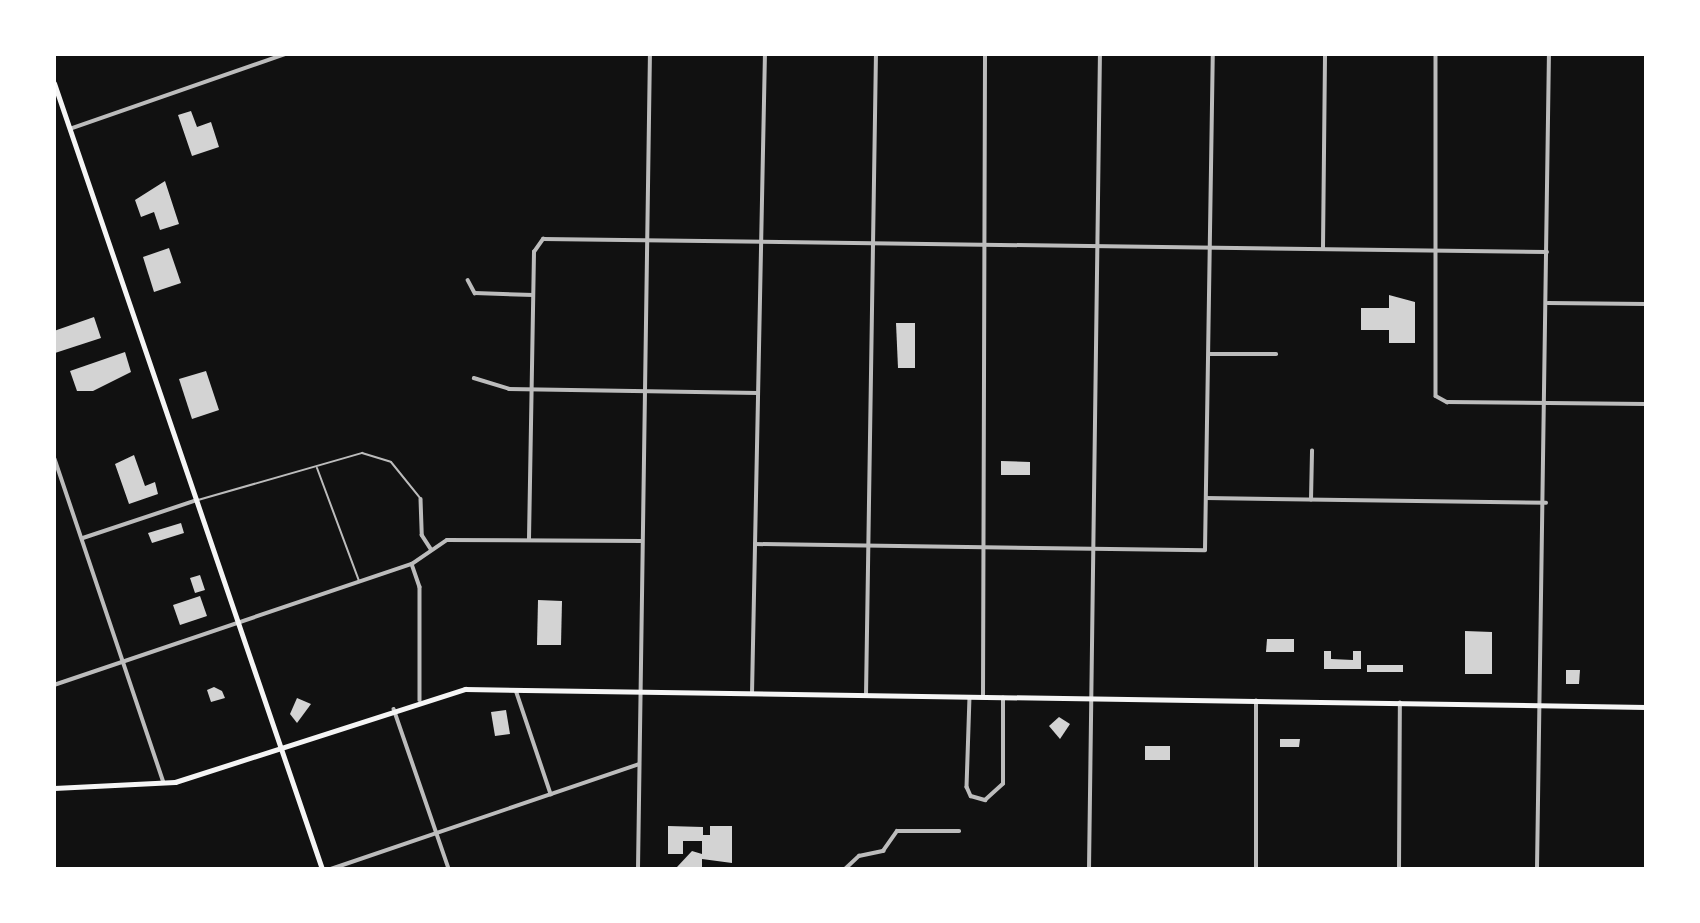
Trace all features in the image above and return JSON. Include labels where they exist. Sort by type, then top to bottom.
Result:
[{"type":"main road","points":[[54,83],[322,869]]},
{"type":"main road","points":[[54,789],[164,783],[226,766],[456,690],[1646,706]]},
{"type":"street","points":[[70,129],[285,54]]},
{"type":"street","points":[[638,869],[650,54]]},
{"type":"street","points":[[752,694],[765,54]]},
{"type":"street","points":[[866,696],[876,54]]},
{"type":"street","points":[[983,698],[981,245],[985,54]]},
{"type":"street","points":[[1089,869],[1100,54]]},
{"type":"street","points":[[755,544],[1205,550],[1213,54]]},
{"type":"street","points":[[1323,249],[1325,54]]},
{"type":"street","points":[[1436,54],[1435,251],[1439,400],[1646,404]]},
{"type":"street","points":[[1537,869],[1546,503],[1549,54]]},
{"type":"street","points":[[529,539],[533,295],[538,241],[648,240],[1548,252]]},
{"type":"street","points":[[468,280],[475,293],[533,295]]},
{"type":"street","points":[[1548,303],[1646,304]]},
{"type":"street","points":[[1209,354],[1276,354]]},
{"type":"street","points":[[474,378],[494,387],[531,390],[758,393]]},
{"type":"street","points":[[1311,500],[1312,451]]},
{"type":"street","points":[[55,459],[164,783]]},
{"type":"street","points":[[1206,498],[1546,503]]},
{"type":"street","points":[[421,499],[422,534],[431,549]]},
{"type":"street","points":[[83,538],[197,500]]},
{"type":"street","points":[[54,685],[412,564],[431,549],[455,538],[642,541]]},
{"type":"street","points":[[412,564],[420,587],[420,700]]},
{"type":"street","points":[[516,690],[551,794]]},
{"type":"street","points":[[970,697],[967,787],[971,796],[985,800],[998,795],[1003,784],[1003,698]]},
{"type":"street","points":[[1256,701],[1256,869]]},
{"type":"street","points":[[1399,869],[1400,703]]},
{"type":"street","points":[[394,709],[449,869]]},
{"type":"street","points":[[331,869],[639,764]]},
{"type":"street","points":[[845,869],[850,859],[883,851],[897,831],[959,831]]},
{"type":"lane","points":[[197,500],[316,466],[374,453],[398,469],[421,499]]},
{"type":"lane","points":[[316,466],[359,582]]},
{"type":"building","points":[[191,111],[197,127],[211,122],[219,147],[192,156],[178,115]]},
{"type":"building","points":[[165,181],[179,224],[160,230],[154,212],[141,217],[135,200]]},
{"type":"building","points":[[169,248],[181,283],[154,292],[143,257]]},
{"type":"building","points":[[1389,295],[1415,302],[1415,343],[1389,343],[1389,330],[1361,330],[1361,308],[1389,308]]},
{"type":"building","points":[[94,317],[101,338],[55,353],[54,331]]},
{"type":"building","points":[[896,323],[915,323],[915,368],[898,368]]},
{"type":"building","points":[[125,352],[131,372],[93,391],[77,391],[70,371]]},
{"type":"building","points":[[206,371],[219,410],[192,419],[179,379]]},
{"type":"building","points":[[134,455],[145,486],[155,482],[158,494],[129,504],[115,464]]},
{"type":"building","points":[[1001,461],[1030,462],[1030,475],[1001,475]]},
{"type":"building","points":[[181,523],[184,533],[152,543],[148,533]]},
{"type":"building","points":[[200,575],[205,590],[195,593],[190,578]]},
{"type":"building","points":[[200,596],[207,616],[180,625],[173,605]]},
{"type":"building","points":[[538,600],[562,601],[561,645],[537,645]]},
{"type":"building","points":[[1465,631],[1492,632],[1492,674],[1465,674]]},
{"type":"building","points":[[1267,639],[1294,639],[1294,652],[1266,652]]},
{"type":"building","points":[[1324,651],[1331,651],[1331,659],[1353,660],[1353,651],[1361,651],[1361,669],[1324,669]]},
{"type":"building","points":[[1367,665],[1403,665],[1403,672],[1367,672]]},
{"type":"building","points":[[1566,670],[1580,670],[1579,684],[1566,684]]},
{"type":"building","points":[[214,687],[222,691],[225,698],[211,702],[207,690]]},
{"type":"building","points":[[297,698],[311,704],[297,723],[290,714]]},
{"type":"building","points":[[506,710],[510,734],[495,736],[491,712]]},
{"type":"building","points":[[1059,717],[1070,724],[1060,739],[1049,726]]},
{"type":"building","points":[[1280,739],[1300,739],[1299,747],[1280,747]]},
{"type":"building","points":[[1145,746],[1170,746],[1170,760],[1145,760]]},
{"type":"building","points":[[668,826],[703,827],[703,835],[710,835],[710,826],[732,826],[732,863],[702,859],[702,868],[677,867],[692,851],[702,854],[702,841],[683,841],[683,854],[668,854]]}]
